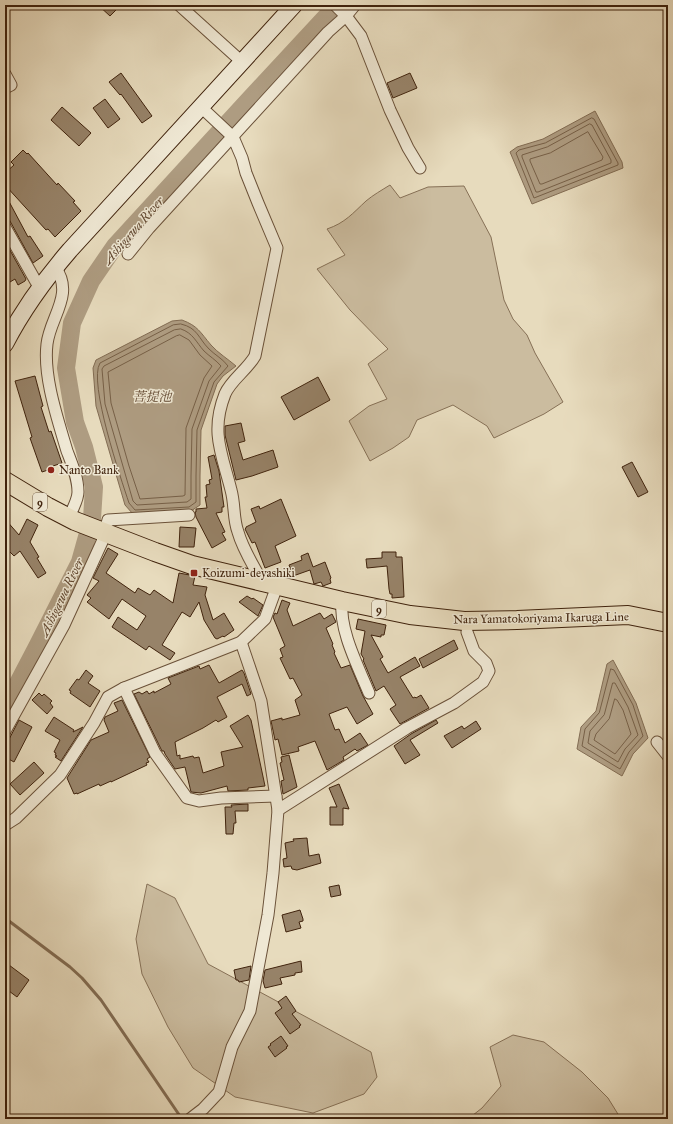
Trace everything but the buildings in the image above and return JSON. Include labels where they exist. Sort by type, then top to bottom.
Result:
[{"type":"main road","name":"Nara Yamatokoriyama Ikaruga Line","points":[[5,481],[72,519],[102,532],[192,565],[342,601],[410,615],[464,621],[628,615],[668,623]]},
{"type":"street","points":[[179,5],[242,62]]},
{"type":"street","points":[[5,344],[39,287],[55,267],[294,5]]},
{"type":"street","points":[[335,5],[346,16],[361,36],[390,110],[405,142],[420,168]]},
{"type":"street","points":[[128,254],[149,228],[328,32],[346,16],[355,5]]},
{"type":"street","points":[[5,74],[11,85],[5,88]]},
{"type":"street","points":[[5,825],[16,818],[60,775],[94,723],[108,697],[124,688],[241,642],[265,618],[270,584],[243,545],[238,532],[235,523],[233,495],[219,447],[217,427],[225,393],[251,363],[255,356],[277,248],[233,137],[201,107]]},
{"type":"street","points":[[5,227],[39,287]]},
{"type":"street","points":[[55,267],[63,282],[63,293],[49,334],[46,357],[47,371],[54,404],[76,479],[78,493],[72,519]]},
{"type":"street","points":[[5,731],[64,625],[108,520],[189,515]]},
{"type":"street","points":[[342,601],[341,607],[345,630],[352,653],[369,693]]},
{"type":"street","points":[[278,810],[407,728],[454,703],[483,682],[489,671],[486,662],[474,651],[467,632]]},
{"type":"street","points":[[190,1119],[203,1109],[219,1092],[232,1047],[250,1010],[268,916],[273,873],[278,810],[262,701],[241,642]]},
{"type":"street","points":[[124,688],[155,754],[187,798],[199,801],[220,798],[276,796]]},
{"type":"street","points":[[657,742],[668,756]]},
{"type":"shaded area","points":[[390,185],[400,198],[428,187],[464,186],[491,237],[504,300],[513,319],[527,335],[535,353],[563,402],[544,414],[494,438],[487,426],[453,405],[417,420],[409,437],[370,461],[349,421],[369,406],[387,399],[368,364],[388,349],[350,310],[317,269],[345,255],[327,229],[344,221],[369,199]]},
{"type":"shaded area","points":[[147,884],[175,898],[208,964],[371,1052],[377,1077],[364,1094],[313,1113],[235,1097],[193,1068],[168,1027],[142,974],[136,939]]},
{"type":"shaded area","points":[[513,1035],[544,1042],[582,1072],[608,1098],[621,1119],[468,1119],[482,1108],[501,1086],[490,1047]]},
{"type":"water","points":[[595,111],[622,162],[623,168],[532,204],[510,152],[517,147],[543,139]]},
{"type":"water","name":"菩提池","points":[[182,320],[195,327],[214,348],[236,366],[223,376],[217,384],[201,430],[200,505],[191,511],[133,514],[125,505],[96,406],[93,368],[96,360],[172,321]]},
{"type":"water","points":[[613,660],[636,703],[648,738],[633,754],[622,776],[577,749],[581,727],[596,711],[607,664]]},
{"type":"waterway","name":"Ashigawa River","points":[[5,708],[80,562],[92,519],[94,487],[84,447],[75,422],[66,368],[72,323],[91,281],[115,246],[337,5]]},
{"type":"waterway","points":[[5,918],[70,967],[82,978],[101,1000],[182,1119]]},
{"type":"place","name":"Nanto Bank","points":[[51,470]]},
{"type":"place","name":"Koizumi-deyashiki","points":[[194,573]]}]
